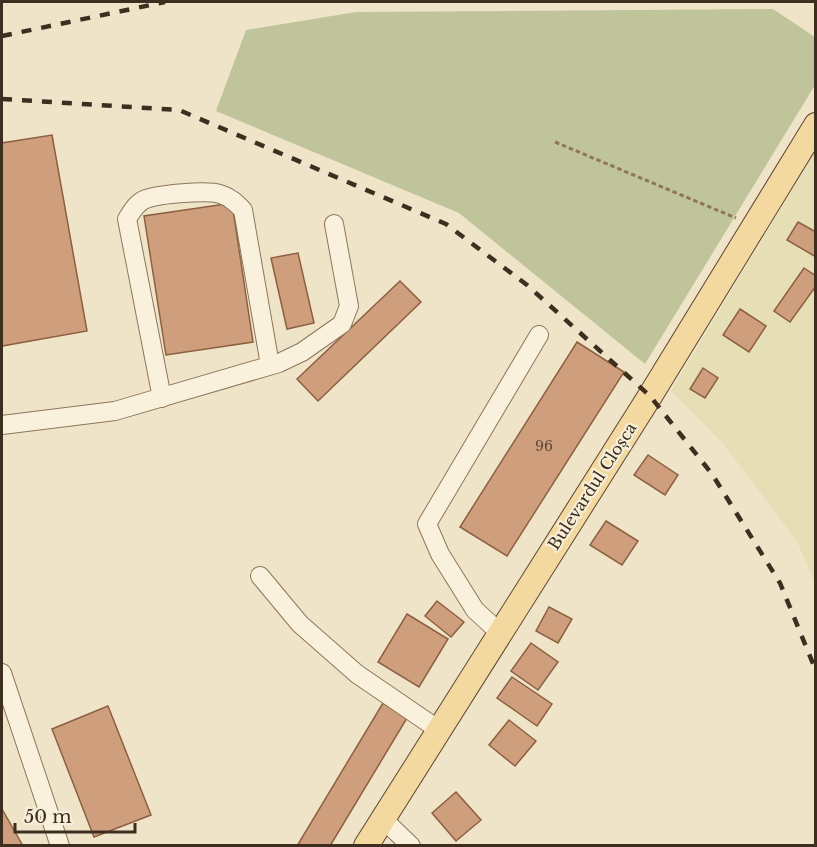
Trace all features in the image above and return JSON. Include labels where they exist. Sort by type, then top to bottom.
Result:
[{"type":"main road","name":"Bulevardul Cloșca","points":[[366,846],[650,396],[816,126]]},
{"type":"lane","points":[[162,398],[127,219],[134,208],[145,199],[201,191],[219,193],[232,199],[243,210],[270,365]]},
{"type":"lane","points":[[2,425],[115,411],[270,365],[302,352],[342,324],[349,306],[334,224]]},
{"type":"lane","points":[[499,632],[475,610],[440,554],[428,524],[539,335]]},
{"type":"lane","points":[[260,576],[300,624],[357,674],[439,730]]},
{"type":"lane","points":[[2,673],[60,846]]},
{"type":"lane","points":[[383,819],[411,846]]},
{"type":"path","points":[[555,141],[721,211]]},
{"type":"shaded area","points":[[815,152],[815,584],[797,541],[724,445],[671,391]]},
{"type":"green space","points":[[773,9],[815,37],[815,85],[645,364],[459,213],[216,111],[246,30],[356,12]]},
{"type":"building","points":[[52,135],[87,331],[2,346],[2,143]]},
{"type":"building","points":[[232,203],[253,342],[166,355],[144,216]]},
{"type":"building","points":[[798,222],[816,232],[816,257],[787,240]]},
{"type":"building","points":[[298,253],[314,323],[287,329],[271,258]]},
{"type":"building","points":[[804,268],[816,276],[816,286],[790,322],[774,311]]},
{"type":"building","points":[[400,281],[421,302],[318,401],[297,379]]},
{"type":"building","points":[[740,309],[766,326],[749,352],[723,335]]},
{"type":"building","points":[[577,342],[624,372],[507,556],[460,527]]},
{"type":"building","points":[[703,368],[718,378],[705,398],[690,389]]},
{"type":"building","points":[[648,455],[678,475],[665,495],[634,475]]},
{"type":"building","points":[[606,521],[638,541],[622,565],[590,545]]},
{"type":"building","points":[[437,601],[464,622],[451,637],[425,616]]},
{"type":"building","points":[[549,607],[572,619],[558,643],[536,631]]},
{"type":"building","points":[[407,614],[448,639],[419,687],[378,662]]},
{"type":"building","points":[[531,643],[558,662],[538,690],[511,671]]},
{"type":"building","points":[[512,677],[552,704],[537,726],[497,698]]},
{"type":"building","points":[[383,703],[407,718],[330,846],[297,846]]},
{"type":"building","points":[[108,706],[151,815],[94,837],[52,729]]},
{"type":"building","points":[[509,720],[536,741],[515,766],[489,745]]},
{"type":"building","points":[[456,792],[481,820],[456,841],[432,813]]},
{"type":"building","points":[[2,809],[23,846],[2,846]]},
{"type":"railway","points":[[2,36],[165,2]]},
{"type":"railway","points":[[2,99],[179,110],[446,224],[527,285],[650,396],[712,474],[780,583],[816,671]]}]
